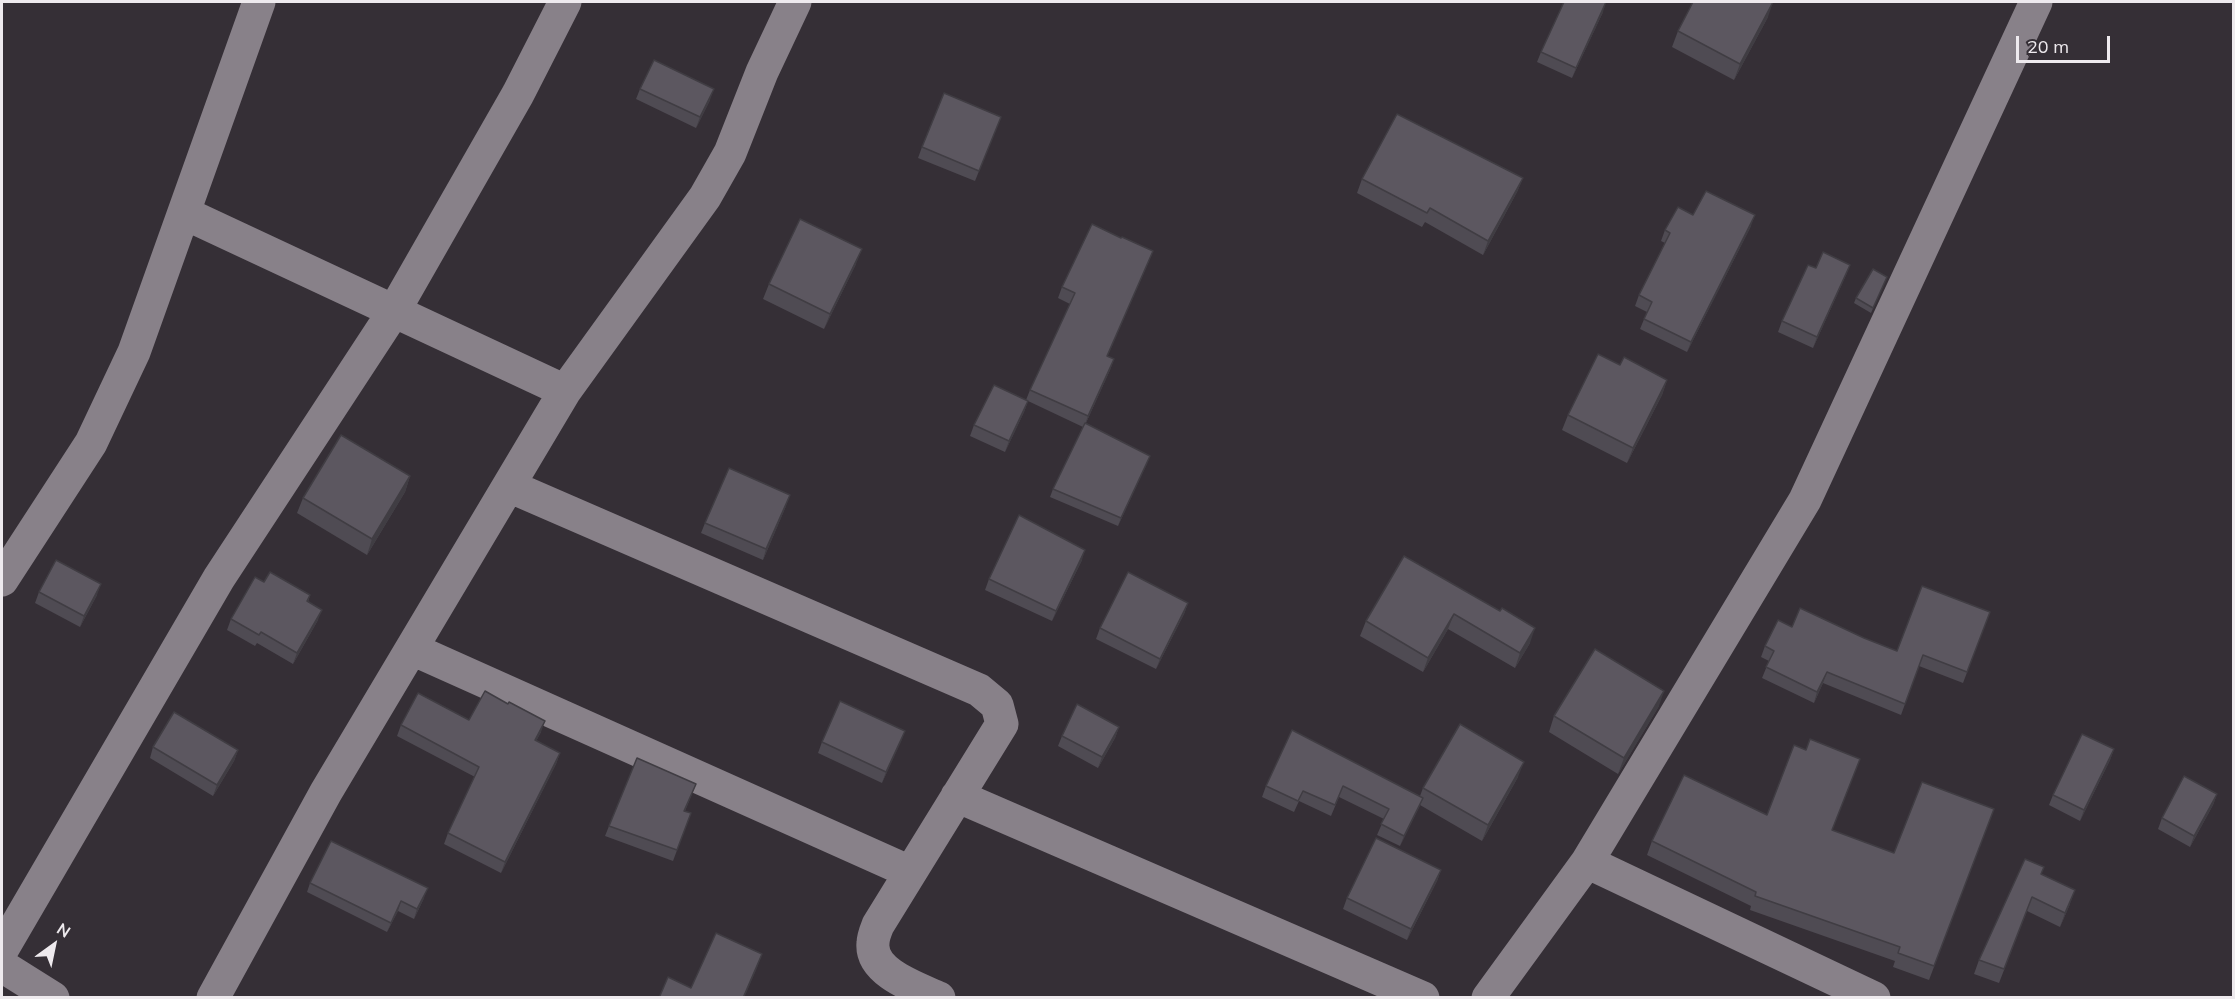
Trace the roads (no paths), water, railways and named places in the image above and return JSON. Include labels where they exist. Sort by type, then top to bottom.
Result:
[{"type":"street","points":[[2,580],[91,443],[134,352],[259,2]]},
{"type":"street","points":[[2,950],[219,578],[394,311],[518,94],[565,2]]},
{"type":"street","points":[[213,998],[326,792],[565,391],[705,197],[730,153],[762,72],[795,2]]},
{"type":"street","points":[[1488,998],[1587,862],[1806,500],[2036,2]]},
{"type":"street","points":[[184,213],[565,391]]},
{"type":"street","points":[[509,486],[979,690],[996,705],[1002,724],[878,925],[872,945],[879,963],[893,977],[939,998]]},
{"type":"street","points":[[412,649],[910,872]]},
{"type":"street","points":[[957,796],[1423,998]]},
{"type":"street","points":[[1587,862],[1874,998]]},
{"type":"street","points":[[2,966],[53,998]]}]
